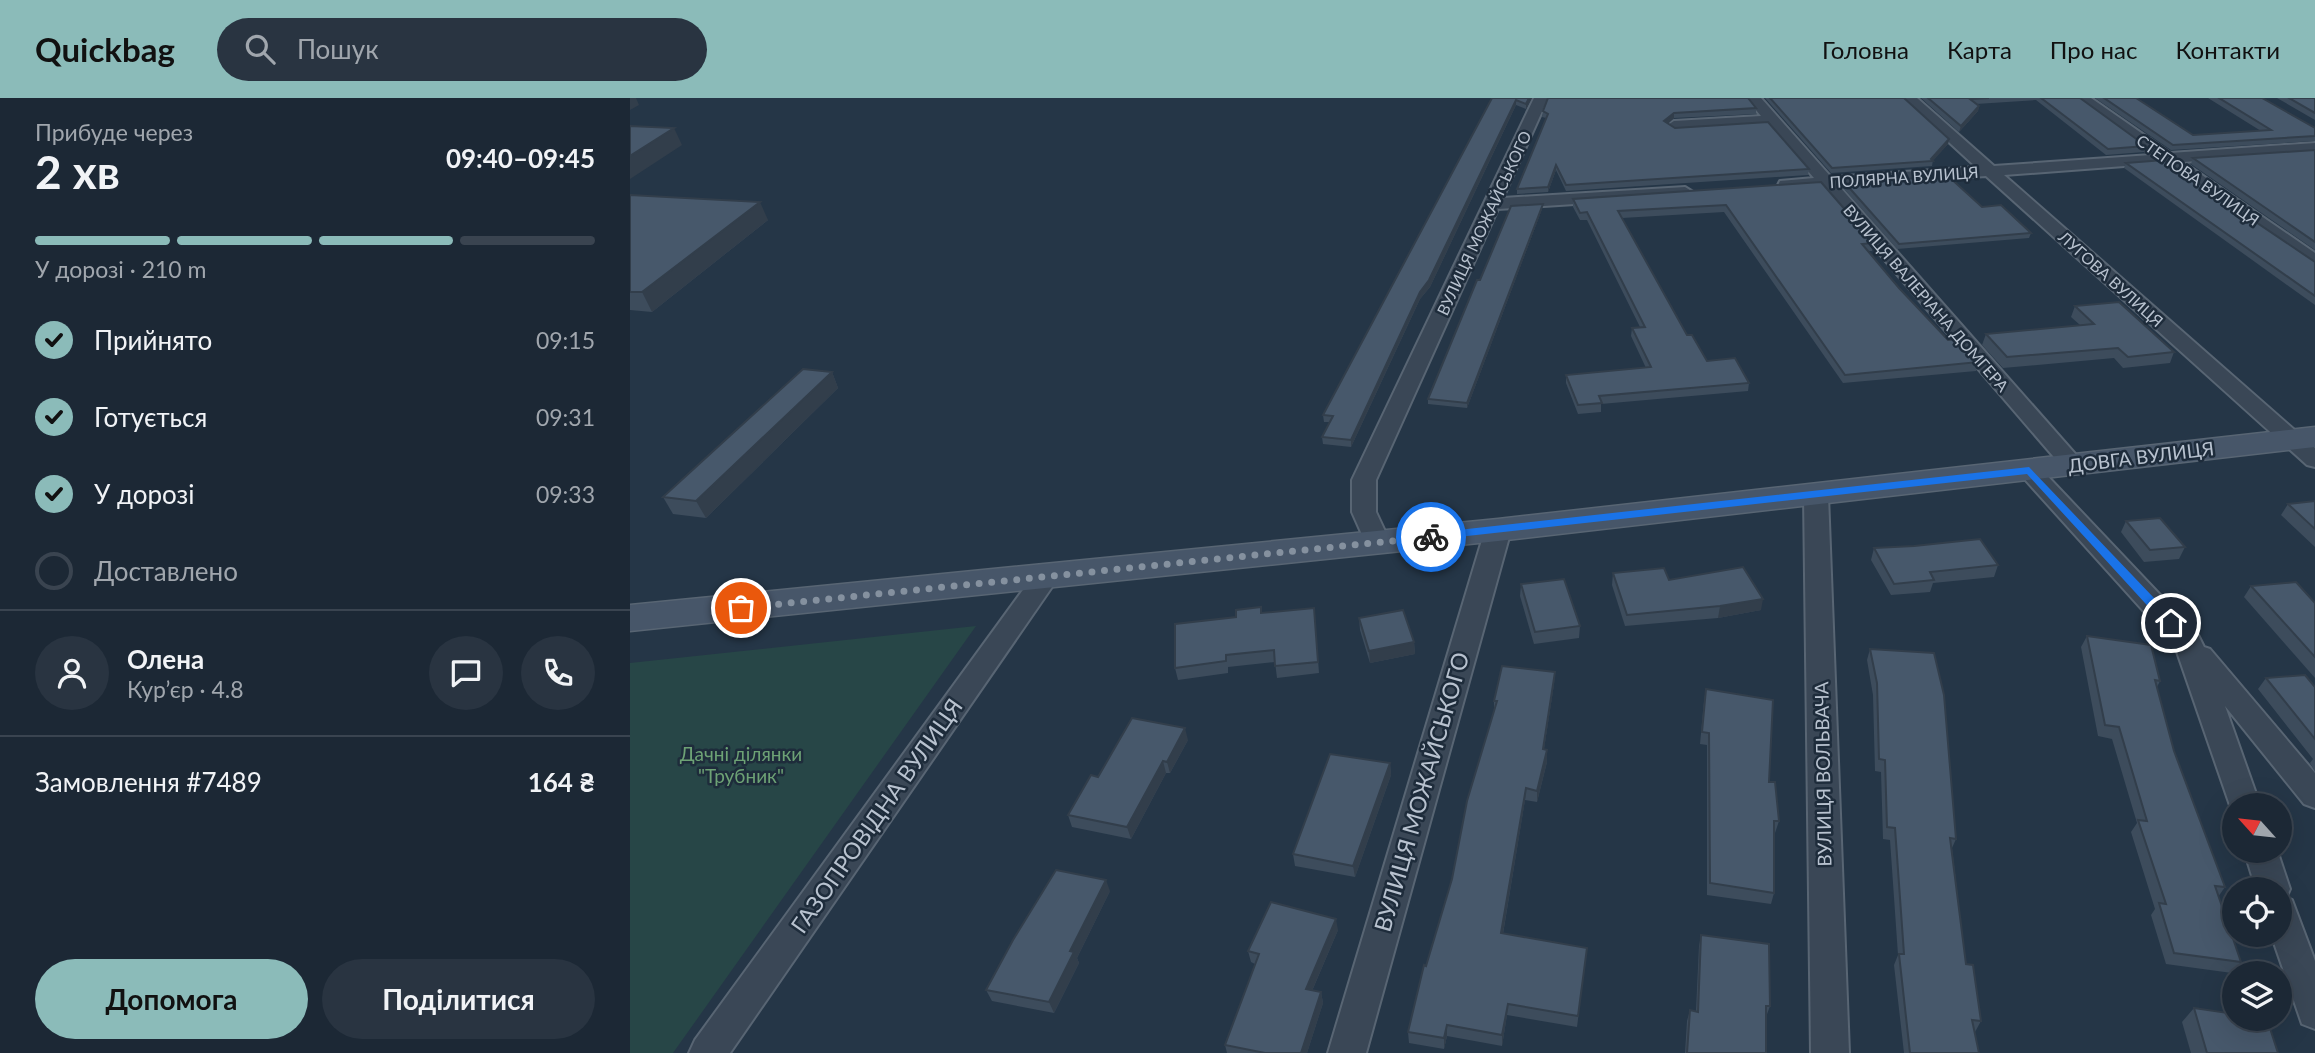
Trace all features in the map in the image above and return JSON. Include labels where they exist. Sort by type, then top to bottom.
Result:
[{"type":"street","name":"ВУЛИЦЯ МОЖАЙСЬКОГО","points":[[1377,542],[1364,512],[1364,480],[1541,98]]},
{"type":"street","name":"ВУЛИЦЯ ВАЛЕРІАНА ДОМГЕРА","points":[[1753,98],[2073,465]]},
{"type":"street","name":"ЛУГОВА ВУЛИЦЯ","points":[[1908,98],[2307,445]]},
{"type":"street","name":"СТЕПОВА ВУЛИЦЯ","points":[[2081,98],[2315,262]]},
{"type":"street","points":[[1674,126],[1772,120]]},
{"type":"street","name":"ПОЛЯРНА ВУЛИЦЯ","points":[[1770,186],[2315,148]]},
{"type":"street","points":[[1494,204],[1701,191]]},
{"type":"street","name":"ДОВГА ВУЛИЦЯ","points":[[630,618],[1498,530],[2073,465],[2307,445]]},
{"type":"street","points":[[2029,470],[2188,642],[2315,795]]},
{"type":"street","name":"ВУЛИЦЯ ВОЛЬВАЧА","points":[[1816,495],[1830,1053]]},
{"type":"street","name":"ВУЛИЦЯ МОЖАЙСЬКОГО","points":[[1347,1053],[1498,530]]},
{"type":"street","name":"ГАЗОПРОВІДНА ВУЛИЦЯ","points":[[708,1053],[1045,578]]},
{"type":"street","points":[[2188,642],[2240,793]]},
{"type":"street","points":[[2292,946],[2315,1013]]},
{"type":"green space","name":"Дачні ділянки \"Трубник\"","points":[[976,626],[673,1053],[630,1053],[630,663]]},
{"type":"building","points":[[1492,98],[1529,98],[1526,104],[1516,100],[1429,280],[1420,292],[1351,440],[1322,437],[1333,416],[1323,415]]},
{"type":"building","points":[[1548,98],[1748,98],[1756,108],[1674,113],[1664,121],[1675,128],[1768,122],[1809,169],[1566,185],[1556,165],[1548,187],[1517,189],[1548,114],[1543,111]]},
{"type":"building","points":[[1770,98],[1904,98],[1949,139],[1931,159],[1933,161],[1832,168]]},
{"type":"building","points":[[1928,98],[1989,98],[1970,99],[1979,106],[1961,126]]},
{"type":"building","points":[[2041,98],[2080,98],[2146,146],[2108,149]]},
{"type":"building","points":[[2104,98],[2136,98],[2193,135],[2271,130],[2219,98],[2262,98],[2315,128],[2315,136],[2173,145]]},
{"type":"building","points":[[2289,98],[2315,98],[2315,113]]},
{"type":"building","points":[[630,126],[674,128],[630,156]]},
{"type":"building","points":[[2315,150],[2315,242],[2193,158]]},
{"type":"building","points":[[2164,160],[2315,262],[2315,296],[2126,163]]},
{"type":"building","points":[[1948,176],[1982,207],[2001,205],[2031,233],[1899,244],[1845,183]]},
{"type":"building","points":[[1821,182],[1874,243],[1862,244],[1899,288],[1948,340],[1958,339],[1979,362],[1845,375],[1726,205],[1618,211],[1687,335],[1692,335],[1707,361],[1735,358],[1749,383],[1599,396],[1602,403],[1578,405],[1566,375],[1651,367],[1632,328],[1645,327],[1587,212],[1580,213],[1573,199]]},
{"type":"building","points":[[630,195],[760,202],[642,292],[630,292]]},
{"type":"building","points":[[1543,204],[1467,403],[1428,399],[1511,206]]},
{"type":"building","points":[[2119,302],[2174,352],[2128,357],[2118,348],[2007,357],[1986,334],[2094,324],[2075,306]]},
{"type":"building","points":[[803,369],[832,372],[696,501],[663,497]]},
{"type":"building","points":[[2315,501],[2315,529],[2288,504]]},
{"type":"building","points":[[2160,518],[2185,547],[2150,550],[2126,521]]},
{"type":"building","points":[[1980,539],[1998,565],[1930,572],[1934,580],[1894,584],[1874,548],[1914,546]]},
{"type":"building","points":[[1743,567],[1763,599],[1627,615],[1613,573],[1664,568],[1669,580]]},
{"type":"building","points":[[1564,579],[1580,626],[1535,632],[1521,584]]},
{"type":"building","points":[[2296,582],[2315,603],[2315,657],[2251,586]]},
{"type":"building","points":[[1261,607],[1261,613],[1314,608],[1318,662],[1275,666],[1274,650],[1226,655],[1226,661],[1175,668],[1175,624],[1236,617],[1236,610]]},
{"type":"building","points":[[1403,610],[1414,642],[1369,651],[1359,618]]},
{"type":"building","points":[[2087,636],[2151,645],[2160,681],[2155,680],[2174,751],[2222,879],[2222,887],[2215,886],[2222,906],[2222,947],[2236,947],[2241,961],[2174,953],[2159,903],[2166,904],[2138,820],[2147,821],[2119,727],[2105,725]]},
{"type":"building","points":[[1870,649],[1934,653],[1944,695],[1956,839],[1950,838],[1966,964],[1973,965],[1981,1021],[1972,1020],[1979,1053],[1910,1053],[1899,954],[1904,954],[1895,828],[1887,827],[1885,760],[1879,759],[1877,683]]},
{"type":"building","points":[[1502,666],[1555,672],[1543,749],[1547,750],[1537,791],[1526,788],[1501,933],[1587,948],[1578,1016],[1508,1004],[1502,1035],[1447,1025],[1444,1038],[1408,1032],[1424,965],[1426,966],[1452,879],[1467,801],[1497,701],[1494,701]]},
{"type":"building","points":[[2305,675],[2315,687],[2315,739],[2266,678]]},
{"type":"building","points":[[1706,689],[1773,700],[1769,782],[1775,782],[1779,821],[1774,821],[1774,893],[1710,883],[1709,733],[1702,732]]},
{"type":"building","points":[[1132,718],[1185,728],[1167,762],[1163,761],[1127,827],[1068,815],[1091,775],[1098,777]]},
{"type":"building","points":[[1330,754],[1390,763],[1353,866],[1293,854]]},
{"type":"building","points":[[1056,870],[1106,880],[1070,951],[1074,952],[1049,1002],[986,990],[1013,940]]},
{"type":"building","points":[[1271,902],[1336,919],[1306,989],[1321,992],[1301,1053],[1265,1053],[1225,1045],[1259,954],[1248,951]]},
{"type":"building","points":[[1701,935],[1769,944],[1770,1006],[1766,1006],[1766,1053],[1687,1053],[1690,1010],[1698,1012]]},
{"type":"building","points":[[2194,1008],[2222,1012],[2222,1031],[2271,1031],[2278,1053],[2207,1053]]},
{"type":"way so far","points":[[741,608],[1431,537]]},
{"type":"route","points":[[1431,537],[2029,470],[2171,623]]}]
